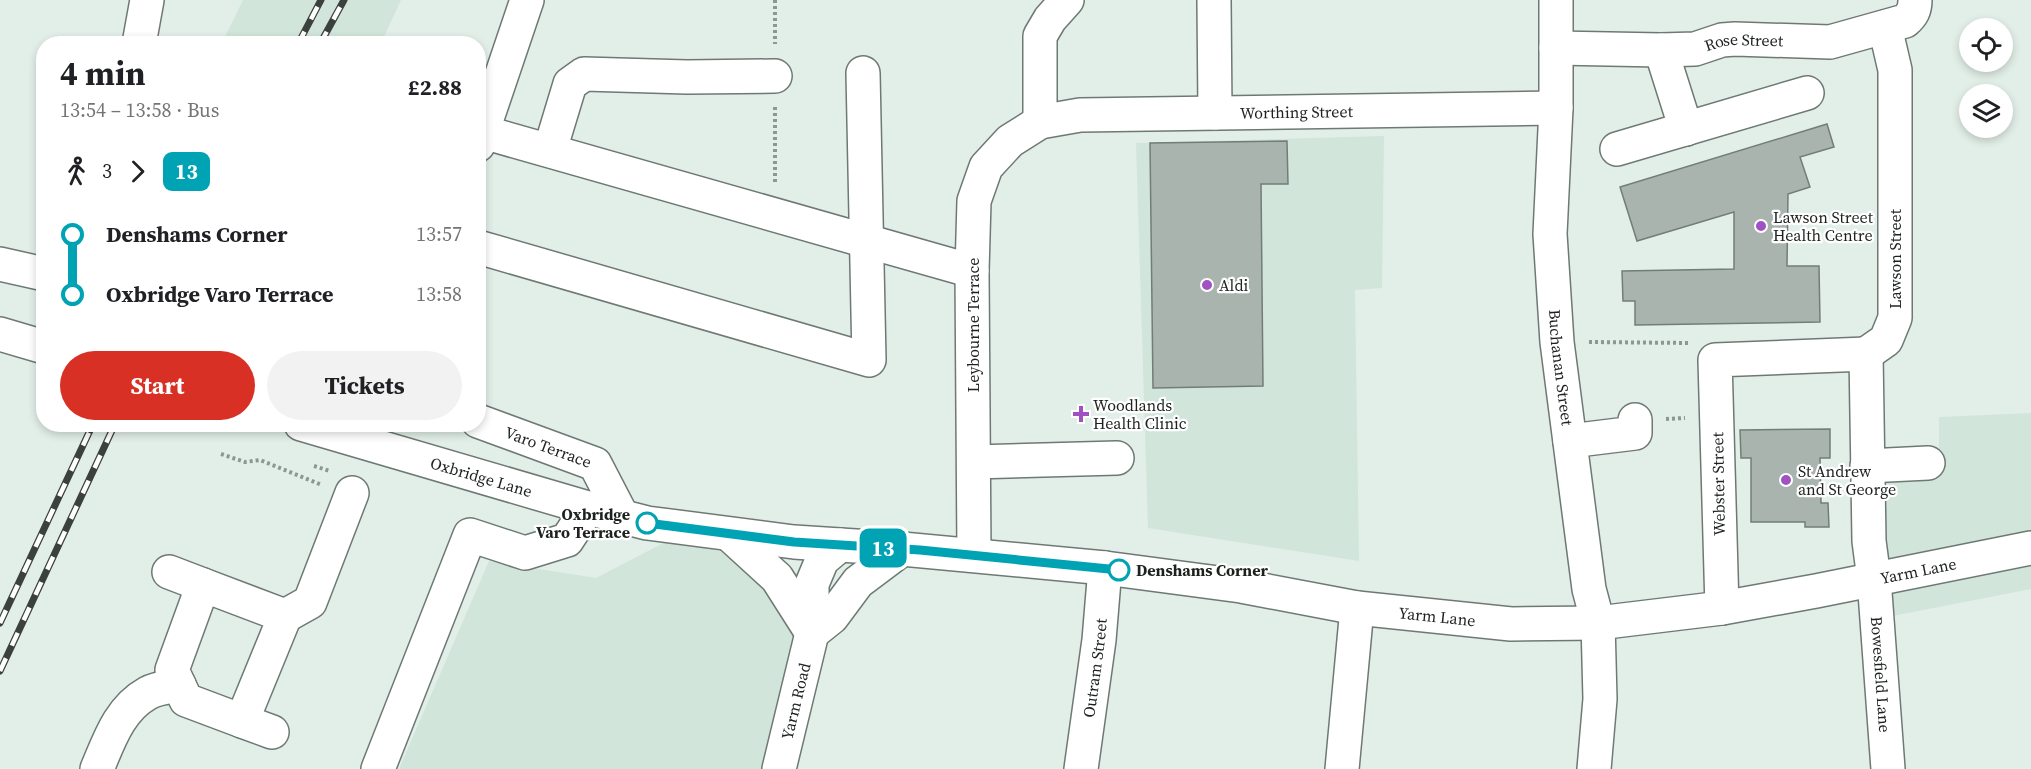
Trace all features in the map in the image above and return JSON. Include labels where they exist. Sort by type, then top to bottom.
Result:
[{"type":"street","points":[[140,36],[147,0]]},
{"type":"street","points":[[486,123],[526,0]]},
{"type":"street","points":[[1040,122],[1040,36],[1050,19],[1067,0]]},
{"type":"street","points":[[1214,0],[1215,113]]},
{"type":"street","name":"Buchanan Street","points":[[1556,0],[1556,108],[1550,234],[1557,342],[1589,589],[1598,623],[1600,699],[1594,769]]},
{"type":"street","name":"Rose Street","points":[[1556,48],[1695,49],[1722,40],[1735,39],[1830,42],[1905,21],[1911,16],[1915,0]]},
{"type":"street","name":"Lawson Street","points":[[1866,354],[1886,340],[1895,318],[1895,70],[1885,27]]},
{"type":"street","points":[[1661,50],[1686,129]]},
{"type":"street","points":[[486,249],[869,360],[857,237],[863,73]]},
{"type":"street","points":[[550,150],[570,84],[584,74],[687,77],[775,76]]},
{"type":"street","points":[[1617,149],[1807,93]]},
{"type":"street","name":"Worthing Street","points":[[1040,122],[1080,115],[1556,108]]},
{"type":"street","name":"Leybourne Terrace","points":[[974,555],[972,271],[974,201],[986,167],[1010,141],[1040,122]]},
{"type":"street","points":[[486,139],[550,150],[972,271]]},
{"type":"street","points":[[0,264],[36,272]]},
{"type":"street","points":[[0,334],[36,345]]},
{"type":"street","points":[[1715,360],[1866,354],[1869,541],[1874,579]]},
{"type":"street","name":"Webster Street","points":[[1715,360],[1722,608]]},
{"type":"street","points":[[1570,441],[1635,433],[1635,420]]},
{"type":"street","name":"Varo Terrace","points":[[486,424],[595,464],[623,518]]},
{"type":"street","name":"Oxbridge Lane","points":[[328,432],[623,518],[730,535],[840,545]]},
{"type":"street","points":[[974,462],[1117,458]]},
{"type":"street","points":[[1867,466],[1928,463]]},
{"type":"street","points":[[242,721],[285,616],[310,602],[341,490]]},
{"type":"street","points":[[378,769],[470,535],[525,553],[567,540],[588,508]]},
{"type":"street","points":[[730,535],[777,579],[812,633],[832,617],[858,582],[902,549]]},
{"type":"street","name":"Yarm Lane","points":[[840,545],[1105,567],[1241,586],[1357,608],[1511,624],[1598,623],[1722,608],[2031,548]]},
{"type":"street","name":"Yarm Road","points":[[779,769],[812,633],[812,584],[822,560],[840,545]]},
{"type":"street","name":"Outram Street","points":[[1082,769],[1099,640],[1105,567]]},
{"type":"street","points":[[169,572],[285,616]]},
{"type":"street","name":"Bowesfield Lane","points":[[1874,579],[1888,769]]},
{"type":"street","points":[[203,585],[172,670],[186,700],[272,732]]},
{"type":"street","points":[[1341,769],[1357,608]]},
{"type":"street","points":[[98,769],[112,732],[128,708],[149,692],[179,684]]},
{"type":"path","points":[[1557,342],[1714,343],[1715,360]]},
{"type":"path","points":[[1635,420],[1716,416]]},
{"type":"path","points":[[221,454],[245,462],[260,460],[341,490]]},
{"type":"shaded area","points":[[243,0],[401,0],[384,36],[225,36]]},
{"type":"shaded area","points":[[1384,136],[1382,288],[1355,290],[1359,561],[1148,528],[1136,143]]},
{"type":"shaded area","points":[[2031,413],[2031,589],[1882,618],[1881,454],[1939,450],[1939,417]]},
{"type":"shaded area","points":[[673,538],[809,577],[788,676],[761,769],[399,769],[489,561],[596,578]]},
{"type":"building","name":"Lawson Street Health Centre","points":[[1827,124],[1834,147],[1800,157],[1810,187],[1788,194],[1787,266],[1819,266],[1820,322],[1635,325],[1635,301],[1623,301],[1622,271],[1734,269],[1734,212],[1637,241],[1620,187]]},
{"type":"building","name":"Aldi","points":[[1287,141],[1288,184],[1261,184],[1263,386],[1153,388],[1150,143]]},
{"type":"building","name":"St Andrew and St George","points":[[1830,429],[1830,458],[1820,458],[1821,503],[1828,503],[1829,527],[1805,527],[1805,522],[1751,522],[1751,458],[1741,458],[1740,430]]},
{"type":"railway","points":[[302,36],[321,0]]},
{"type":"railway","points":[[324,36],[344,0]]},
{"type":"railway","points":[[0,623],[89,432]]},
{"type":"railway","points":[[0,671],[111,432]]},
{"type":"bus line","name":"13","points":[[647,523],[794,542],[920,550],[1119,570]]},
{"type":"place","name":"Lawson Street Health Centre","points":[[1761,226]]},
{"type":"place","name":"Aldi","points":[[1207,285]]},
{"type":"place","name":"Woodlands Health Clinic","points":[[1081,414]]},
{"type":"place","name":"St Andrew and St George","points":[[1786,480]]},
{"type":"place","name":"Oxbridge Varo Terrace","points":[[647,523]]},
{"type":"place","name":"Denshams Corner","points":[[1119,570]]}]
